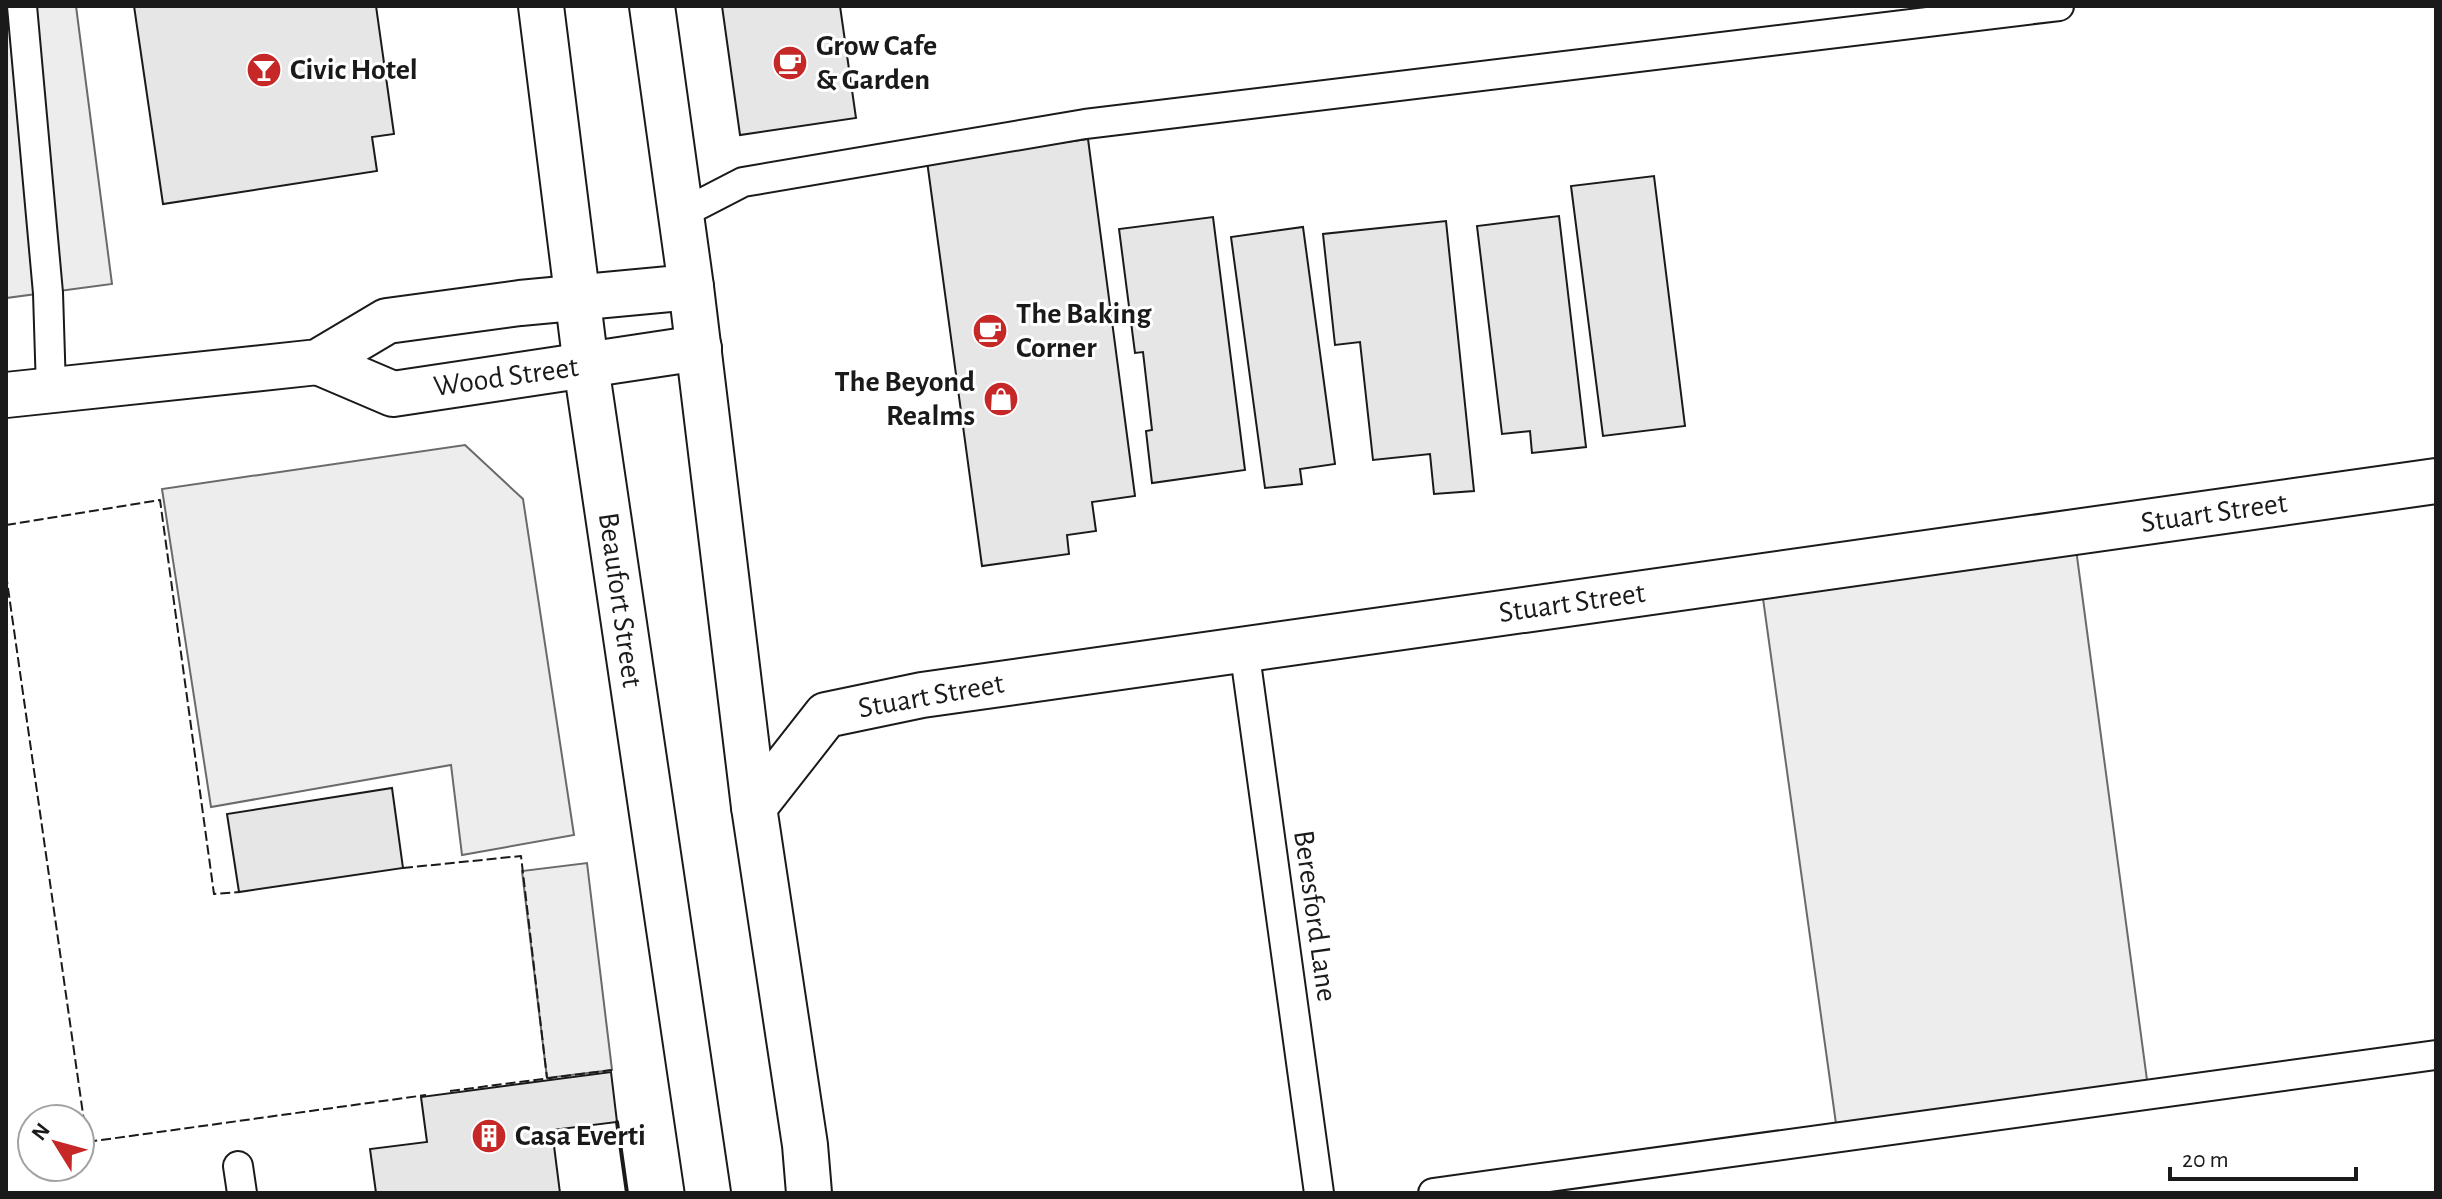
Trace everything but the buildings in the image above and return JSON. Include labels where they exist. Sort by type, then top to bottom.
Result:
[{"type":"street","name":"Beaufort Street","points":[[541,6],[586,366],[708,1193]]},
{"type":"street","points":[[652,6],[699,348],[754,807],[805,1145],[809,1193]]},
{"type":"street","name":"Wood Street","points":[[6,395],[318,362],[387,321],[578,297],[691,287]]},
{"type":"street","name":"Wood Street","points":[[318,362],[393,394],[699,348]]},
{"type":"street","name":"Stuart Street","points":[[754,807],[826,715],[922,695],[2436,481]]},
{"type":"lane","points":[[22,6],[48,293],[51,389]]},
{"type":"lane","points":[[681,214],[743,182],[1085,124],[2059,6]]},
{"type":"lane","name":"Beresford Lane","points":[[1244,648],[1319,1193]]},
{"type":"lane","points":[[1433,1193],[2436,1055]]},
{"type":"shaded area","points":[[6,6],[76,6],[112,284],[6,298]]},
{"type":"shaded area","points":[[465,445],[523,499],[574,835],[462,855],[451,765],[211,807],[162,489]]},
{"type":"shaded area","points":[[2074,534],[2149,1095],[1838,1138],[1760,577]]},
{"type":"shaded area","points":[[587,863],[612,1070],[547,1078],[522,871]]},
{"type":"fence","points":[[6,525],[160,500],[214,894],[239,892]]},
{"type":"fence","points":[[6,574],[87,1142],[426,1095]]},
{"type":"fence","points":[[403,868],[521,856],[547,1078]]},
{"type":"fence","points":[[450,1091],[612,1070]]},
{"type":"wall","points":[[617,1122],[627,1193]]},
{"type":"place","name":"Grow Cafe & Garden","points":[[790,63]]},
{"type":"place","name":"Civic Hotel","points":[[264,70]]},
{"type":"place","name":"The Baking Corner","points":[[990,331]]},
{"type":"place","name":"The Beyond Realms","points":[[1001,399]]},
{"type":"place","name":"Casa Everti","points":[[489,1136]]}]
